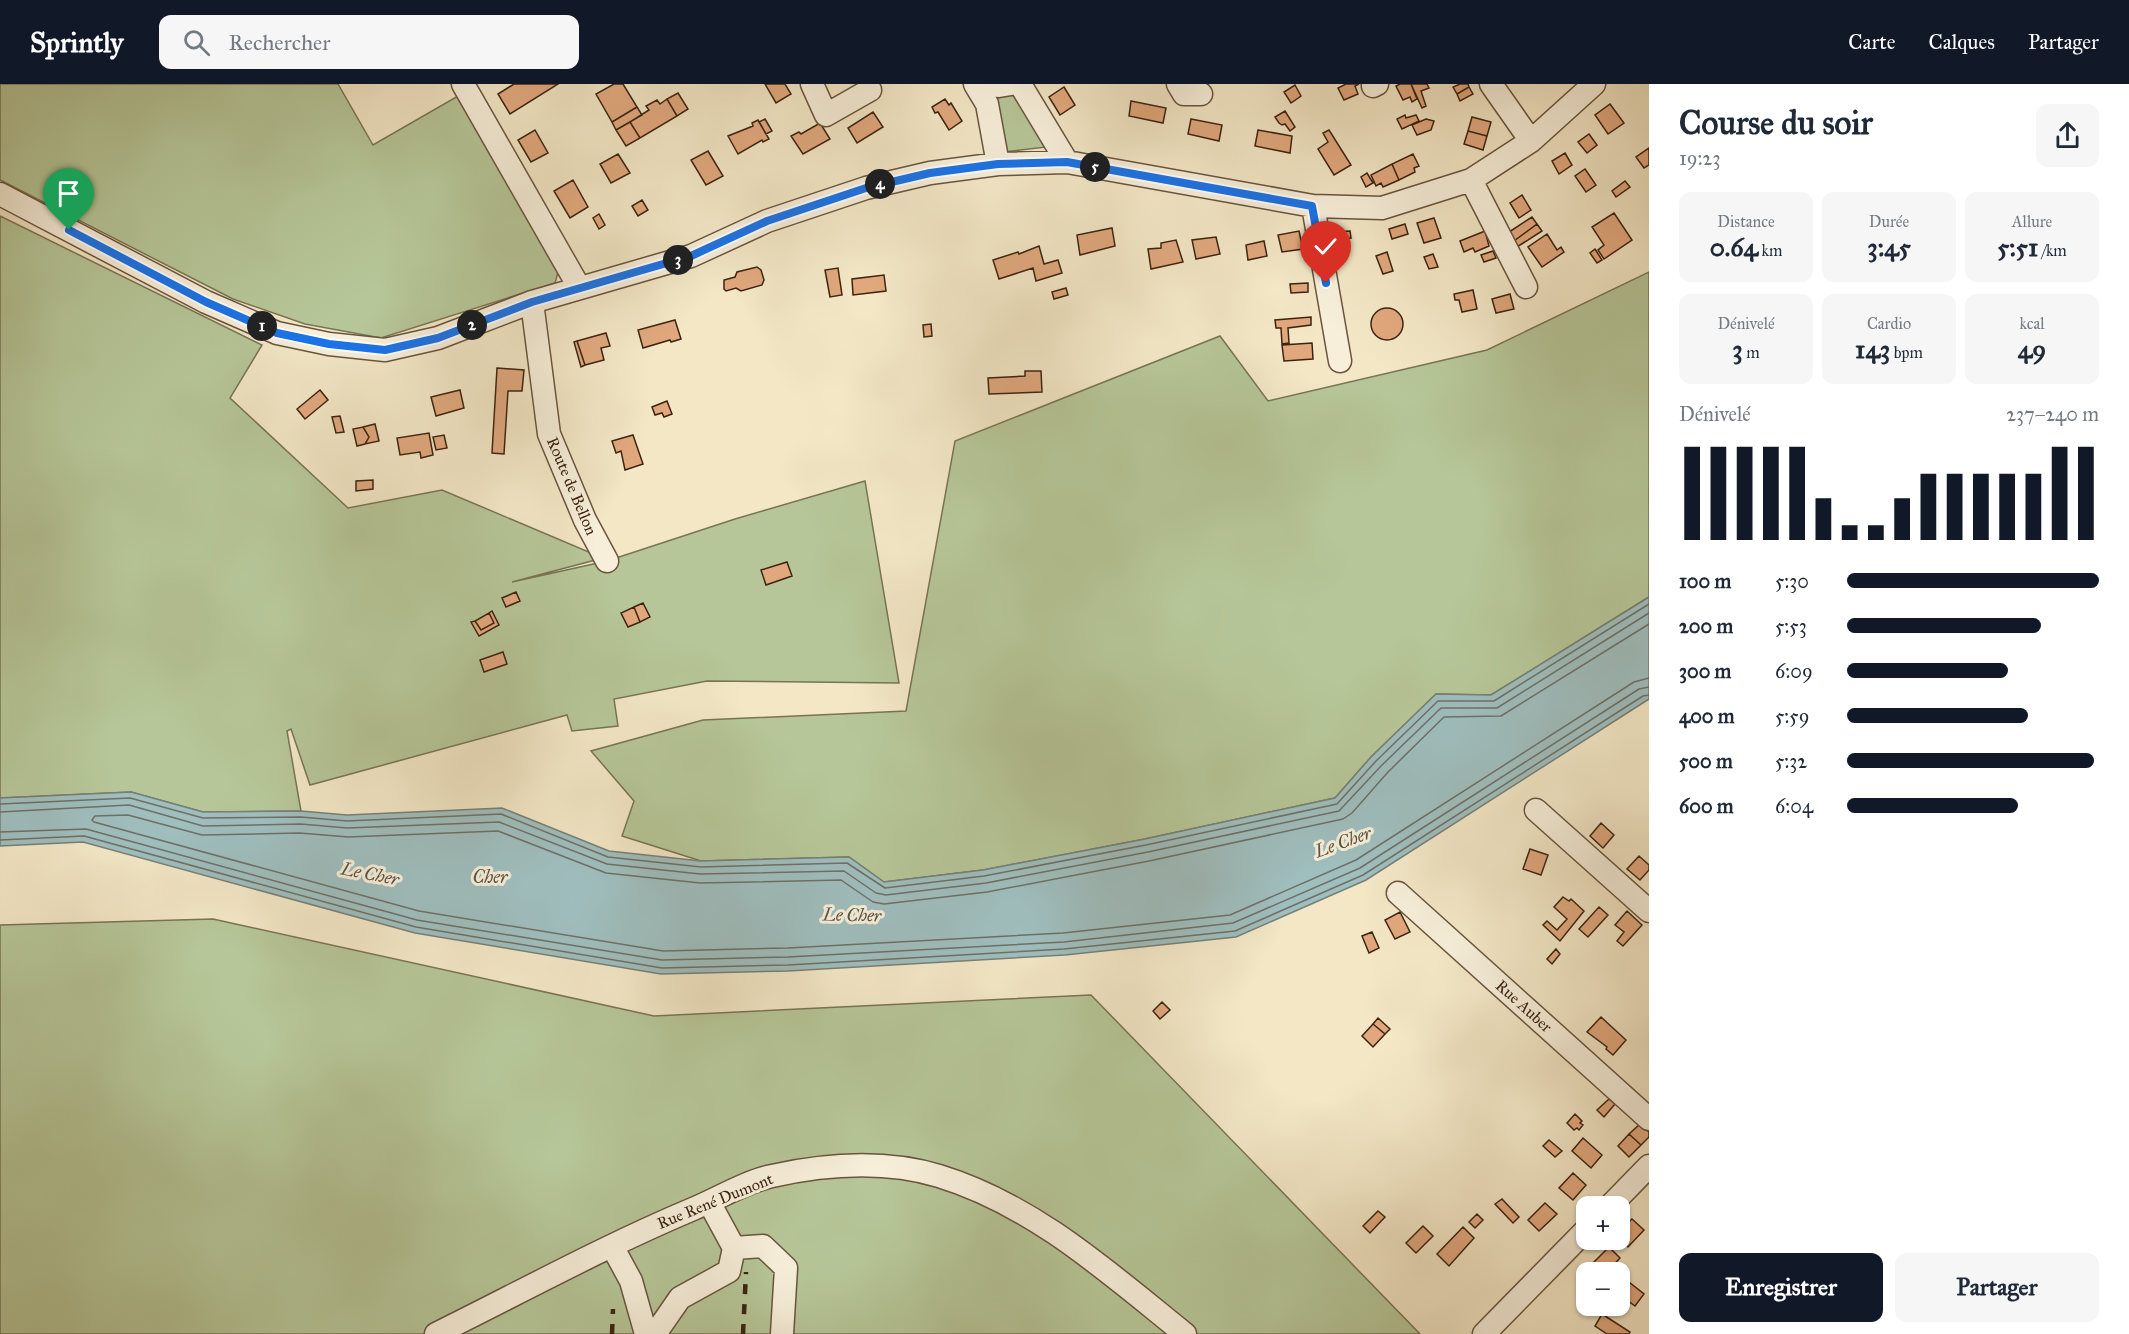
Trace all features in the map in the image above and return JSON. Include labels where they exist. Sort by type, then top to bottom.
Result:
[{"type":"street","points":[[463,84],[579,287]]},
{"type":"street","points":[[812,84],[826,115],[868,86]]},
{"type":"street","points":[[1178,84],[1184,94],[1201,94]]},
{"type":"street","points":[[1491,84],[1531,141]]},
{"type":"street","points":[[0,194],[206,302],[277,333],[329,344],[385,350],[438,338],[532,302],[691,256],[767,221],[866,188],[930,173],[998,164],[1067,162],[1312,206],[1382,208],[1471,180],[1531,141],[1594,84]]},
{"type":"street","points":[[998,164],[987,104],[997,86],[1067,162]]},
{"type":"street","points":[[1471,180],[1526,287]]},
{"type":"street","points":[[1312,206],[1340,361]]},
{"type":"street","name":"Route de Bellon","points":[[532,302],[549,434],[585,520],[607,561]]},
{"type":"street","points":[[1536,810],[1649,911]]},
{"type":"street","name":"Rue Auber","points":[[1398,894],[1649,1119]]},
{"type":"street","name":"Rue René Dumont","points":[[436,1334],[476,1324],[612,1246],[771,1176],[830,1168],[887,1165],[938,1176],[990,1196],[1038,1221],[1088,1256],[1185,1334]]},
{"type":"street","points":[[1620,1196],[1649,1166]]},
{"type":"street","points":[[655,1334],[680,1298],[729,1271],[734,1248],[709,1202]]},
{"type":"street","points":[[1484,1334],[1576,1240]]},
{"type":"street","points":[[612,1246],[631,1281],[646,1334]]},
{"type":"street","points":[[734,1248],[763,1246],[786,1268],[782,1334]]},
{"type":"green space","points":[[0,84],[338,84],[373,145],[458,96],[559,269],[555,283],[381,338],[305,324],[233,299],[0,180]]},
{"type":"green space","points":[[1017,91],[1047,147],[1004,152],[992,100]]},
{"type":"green space","points":[[0,216],[262,345],[230,398],[348,508],[442,490],[603,558],[512,582],[607,561],[735,519],[865,481],[899,683],[707,681],[614,699],[618,726],[572,731],[567,715],[310,785],[291,729],[287,731],[301,811],[203,812],[131,792],[0,798]]},
{"type":"green space","points":[[1649,272],[1649,597],[1491,695],[1436,694],[1371,757],[1335,798],[1145,839],[983,870],[884,882],[849,857],[701,861],[622,836],[634,801],[591,751],[703,720],[906,711],[955,441],[1220,336],[1268,401],[1487,350]]},
{"type":"green space","points":[[213,919],[654,1016],[1091,995],[1420,1334],[0,1334],[0,925]]},
{"type":"water","name":"Cher","points":[[1649,597],[1649,699],[1366,880],[1236,937],[1065,955],[788,971],[661,974],[415,933],[83,842],[0,846],[0,798],[131,792],[203,812],[301,811],[347,815],[502,808],[609,851],[701,861],[849,857],[884,882],[983,870],[1145,839],[1335,798],[1371,757],[1436,694],[1491,695]]},
{"type":"building","points":[[514,84],[558,84],[510,114],[498,94]]},
{"type":"building","points":[[614,84],[623,84],[637,107],[612,122],[596,94]]},
{"type":"building","points":[[765,84],[785,84],[791,94],[776,103]]},
{"type":"building","points":[[1346,84],[1359,84],[1355,86],[1358,94],[1344,100],[1338,88]]},
{"type":"building","points":[[1411,84],[1417,99],[1412,102],[1410,97],[1403,100],[1396,86]]},
{"type":"building","points":[[1411,84],[1427,84],[1429,88],[1421,91],[1426,106],[1422,108]]},
{"type":"building","points":[[1468,84],[1469,87],[1457,94],[1453,87]]},
{"type":"building","points":[[1295,85],[1301,96],[1291,103],[1284,92]]},
{"type":"building","points":[[1064,87],[1075,105],[1060,115],[1049,97]]},
{"type":"building","points":[[1469,87],[1473,94],[1460,101],[1457,94]]},
{"type":"building","points":[[678,93],[688,109],[677,116],[667,99]]},
{"type":"building","points":[[667,99],[677,116],[640,138],[630,122],[649,110],[646,106],[657,100],[660,104]]},
{"type":"building","points":[[945,99],[949,105],[951,103],[962,121],[949,130],[938,112],[935,113],[932,107]]},
{"type":"building","points":[[1131,101],[1166,108],[1163,123],[1129,116]]},
{"type":"building","points":[[1610,104],[1624,123],[1608,134],[1595,115]]},
{"type":"building","points":[[637,107],[642,115],[616,130],[612,122]]},
{"type":"building","points":[[1285,111],[1295,127],[1290,131],[1275,117]]},
{"type":"building","points":[[873,112],[883,127],[857,143],[848,128]]},
{"type":"building","points":[[1405,115],[1406,118],[1416,115],[1419,121],[1402,129],[1397,119]]},
{"type":"building","points":[[1472,117],[1491,122],[1487,136],[1468,131]]},
{"type":"building","points":[[765,119],[772,131],[766,134],[759,122]]},
{"type":"building","points":[[1191,119],[1222,125],[1219,141],[1188,134]]},
{"type":"building","points":[[1426,119],[1434,121],[1431,130],[1417,135],[1412,125]]},
{"type":"building","points":[[758,120],[769,139],[763,142],[762,140],[738,154],[728,136],[753,126],[752,123]]},
{"type":"building","points":[[630,122],[640,138],[626,146],[616,130]]},
{"type":"building","points":[[820,123],[830,139],[803,154],[791,136],[799,132],[801,134]]},
{"type":"building","points":[[535,130],[548,153],[531,162],[518,140]]},
{"type":"building","points":[[1258,130],[1292,136],[1290,153],[1255,146]]},
{"type":"building","points":[[1329,130],[1351,165],[1334,175],[1318,149],[1328,142],[1323,133]]},
{"type":"building","points":[[1468,131],[1487,136],[1483,150],[1464,144]]},
{"type":"building","points":[[1589,134],[1597,145],[1587,153],[1578,142]]},
{"type":"building","points":[[1649,148],[1649,165],[1644,168],[1636,157]]},
{"type":"building","points":[[708,151],[723,176],[706,185],[691,160]]},
{"type":"building","points":[[1565,153],[1572,165],[1559,174],[1552,161]]},
{"type":"building","points":[[618,154],[630,173],[611,183],[600,164]]},
{"type":"building","points":[[1413,154],[1419,166],[1414,168],[1415,172],[1399,180],[1392,164]]},
{"type":"building","points":[[1392,164],[1399,180],[1383,187],[1381,183],[1376,186],[1371,175]]},
{"type":"building","points":[[1585,169],[1596,185],[1586,192],[1575,176]]},
{"type":"building","points":[[1367,173],[1373,183],[1366,187],[1361,177]]},
{"type":"building","points":[[573,180],[588,207],[570,218],[554,191]]},
{"type":"building","points":[[1625,181],[1630,187],[1616,197],[1612,191]]},
{"type":"building","points":[[1522,195],[1531,210],[1519,218],[1510,203]]},
{"type":"building","points":[[642,200],[648,210],[638,216],[632,206]]},
{"type":"building","points":[[1614,213],[1632,240],[1604,259],[1598,250],[1604,245],[1592,227]]},
{"type":"building","points":[[599,214],[605,225],[599,229],[593,218]]},
{"type":"building","points":[[1532,217],[1537,224],[1514,241],[1509,232]]},
{"type":"building","points":[[1434,218],[1441,238],[1424,243],[1417,223]]},
{"type":"building","points":[[1405,224],[1408,234],[1392,239],[1389,229]]},
{"type":"building","points":[[1537,224],[1542,231],[1517,247],[1514,241]]},
{"type":"building","points":[[1112,228],[1115,246],[1080,255],[1077,235]]},
{"type":"building","points":[[1299,231],[1303,249],[1282,252],[1278,235]]},
{"type":"building","points":[[1350,231],[1351,238],[1343,239],[1343,248],[1334,248],[1334,232]]},
{"type":"building","points":[[1485,231],[1489,246],[1475,252],[1473,248],[1464,252],[1460,241]]},
{"type":"building","points":[[1547,234],[1557,250],[1561,247],[1564,252],[1542,267],[1528,247]]},
{"type":"building","points":[[1216,237],[1220,254],[1196,259],[1192,240]]},
{"type":"building","points":[[1176,240],[1183,262],[1151,269],[1148,249],[1161,248],[1161,243]]},
{"type":"building","points":[[1264,241],[1267,256],[1248,260],[1246,245]]},
{"type":"building","points":[[1039,246],[1044,264],[1058,260],[1062,273],[1036,281],[1033,268],[999,279],[993,260],[1018,252],[1019,254]]},
{"type":"building","points":[[1595,249],[1602,260],[1597,263],[1590,253]]},
{"type":"building","points":[[1493,251],[1496,258],[1484,262],[1481,255]]},
{"type":"building","points":[[1387,252],[1393,271],[1383,274],[1376,256]]},
{"type":"building","points":[[1433,254],[1438,267],[1429,269],[1424,257]]},
{"type":"building","points":[[757,267],[761,270],[764,280],[762,285],[741,291],[736,288],[726,291],[724,289],[724,280],[735,277],[737,272]]},
{"type":"building","points":[[838,268],[842,295],[830,297],[825,270]]},
{"type":"building","points":[[884,275],[886,291],[853,295],[852,279]]},
{"type":"building","points":[[1308,283],[1308,292],[1291,293],[1290,284]]},
{"type":"building","points":[[1066,288],[1068,295],[1054,299],[1052,292]]},
{"type":"building","points":[[1473,290],[1477,309],[1462,312],[1459,300],[1455,300],[1454,294]]},
{"type":"building","points":[[1510,294],[1514,309],[1496,313],[1492,299]]},
{"type":"building","points":[[1387,308],[1399,312],[1403,324],[1399,336],[1387,340],[1375,336],[1371,324],[1375,312]]},
{"type":"building","points":[[1311,317],[1311,325],[1288,328],[1289,343],[1282,344],[1281,328],[1276,328],[1275,320]]},
{"type":"building","points":[[675,320],[681,339],[643,348],[638,330]]},
{"type":"building","points":[[931,324],[932,336],[924,337],[923,325]]},
{"type":"building","points":[[606,333],[610,346],[601,348],[604,360],[585,365],[577,341]]},
{"type":"building","points":[[577,341],[585,365],[581,367],[574,342]]},
{"type":"building","points":[[1312,343],[1313,359],[1284,361],[1282,345]]},
{"type":"building","points":[[497,368],[524,370],[522,391],[508,391],[504,454],[492,453]]},
{"type":"building","points":[[1025,371],[1041,371],[1042,392],[989,394],[988,378],[1025,376]]},
{"type":"building","points":[[320,390],[328,400],[305,419],[297,409]]},
{"type":"building","points":[[460,390],[464,408],[436,416],[431,397]]},
{"type":"building","points":[[667,401],[672,414],[664,417],[662,413],[655,415],[652,407]]},
{"type":"building","points":[[340,416],[344,432],[336,433],[332,417]]},
{"type":"building","points":[[375,424],[379,441],[365,444],[369,437],[363,427]]},
{"type":"building","points":[[363,427],[369,437],[365,444],[357,446],[353,429]]},
{"type":"building","points":[[429,433],[433,455],[421,458],[420,452],[400,455],[397,438]]},
{"type":"building","points":[[444,435],[447,448],[436,450],[433,437]]},
{"type":"building","points":[[633,435],[643,464],[625,470],[621,451],[616,453],[612,441]]},
{"type":"building","points":[[373,480],[373,489],[356,491],[356,481]]},
{"type":"building","points":[[787,562],[792,576],[766,585],[761,570]]},
{"type":"building","points":[[516,592],[520,601],[506,607],[502,598]]},
{"type":"building","points":[[643,603],[650,617],[640,622],[634,607]]},
{"type":"building","points":[[634,607],[640,622],[628,627],[621,613]]},
{"type":"building","points":[[492,611],[499,625],[479,636],[471,622],[475,621],[481,630],[494,623],[489,613]]},
{"type":"building","points":[[489,613],[494,623],[481,630],[475,621]]},
{"type":"building","points":[[503,652],[507,664],[484,672],[480,660]]},
{"type":"building","points":[[1601,823],[1614,835],[1603,848],[1590,836]]},
{"type":"building","points":[[1530,849],[1548,855],[1541,875],[1523,869]]},
{"type":"building","points":[[1639,856],[1649,865],[1649,870],[1640,880],[1627,869]]},
{"type":"building","points":[[1563,897],[1569,901],[1571,899],[1584,911],[1560,941],[1543,925],[1547,921],[1557,930],[1567,919],[1554,907]]},
{"type":"building","points":[[1599,907],[1608,915],[1588,937],[1579,929]]},
{"type":"building","points":[[1627,911],[1642,925],[1623,946],[1617,941],[1624,932],[1615,925]]},
{"type":"building","points":[[1400,912],[1410,932],[1395,939],[1385,920]]},
{"type":"building","points":[[1372,932],[1379,948],[1369,953],[1362,936]]},
{"type":"building","points":[[1556,949],[1560,954],[1552,964],[1547,959]]},
{"type":"building","points":[[1162,1002],[1170,1010],[1160,1019],[1153,1011]]},
{"type":"building","points":[[1601,1017],[1626,1040],[1613,1055],[1606,1049],[1607,1047],[1587,1032]]},
{"type":"building","points":[[1378,1018],[1390,1029],[1385,1034],[1373,1024]]},
{"type":"building","points":[[1373,1024],[1385,1034],[1373,1047],[1362,1036]]},
{"type":"building","points":[[1609,1099],[1615,1104],[1604,1117],[1597,1110]]},
{"type":"building","points":[[1575,1114],[1583,1125],[1579,1130],[1577,1128],[1574,1130],[1567,1123]]},
{"type":"building","points":[[1640,1124],[1649,1132],[1649,1137],[1641,1145],[1629,1134]]},
{"type":"building","points":[[1629,1134],[1641,1145],[1629,1157],[1618,1146]]},
{"type":"building","points":[[1583,1138],[1602,1155],[1591,1168],[1572,1151]]},
{"type":"building","points":[[1549,1140],[1562,1151],[1555,1157],[1543,1146]]},
{"type":"building","points":[[1573,1173],[1586,1185],[1573,1200],[1559,1188]]},
{"type":"building","points":[[1502,1199],[1519,1217],[1513,1223],[1495,1204]]},
{"type":"building","points":[[1545,1203],[1557,1214],[1539,1231],[1528,1220]]},
{"type":"building","points":[[1378,1211],[1385,1217],[1370,1233],[1363,1226]]},
{"type":"building","points":[[1477,1214],[1483,1220],[1475,1228],[1469,1222]]},
{"type":"building","points":[[1632,1219],[1644,1230],[1630,1245],[1630,1221]]},
{"type":"building","points":[[1423,1226],[1433,1236],[1416,1253],[1406,1243]]},
{"type":"building","points":[[1463,1227],[1474,1238],[1449,1266],[1437,1254]]},
{"type":"building","points":[[1606,1250],[1612,1250],[1620,1258],[1616,1262],[1594,1262]]},
{"type":"building","points":[[1630,1283],[1644,1294],[1635,1306],[1630,1302]]},
{"type":"building","points":[[1601,1316],[1605,1316],[1630,1332],[1629,1334],[1607,1334],[1595,1326]]},
{"type":"railway","points":[[743,1334],[746,1272]]},
{"type":"railway","points":[[612,1334],[613,1309]]},
{"type":"route","points":[[69,230],[206,302],[277,333],[329,344],[385,350],[438,338],[532,302],[691,256],[767,221],[898,179],[998,164],[1067,162],[1312,206],[1326,283]]},
{"type":"water label","name":"Le Cher","points":[[1343,842]]},
{"type":"water label","name":"Le Cher","points":[[370,874]]},
{"type":"water label","name":"Le Cher","points":[[852,915]]}]
